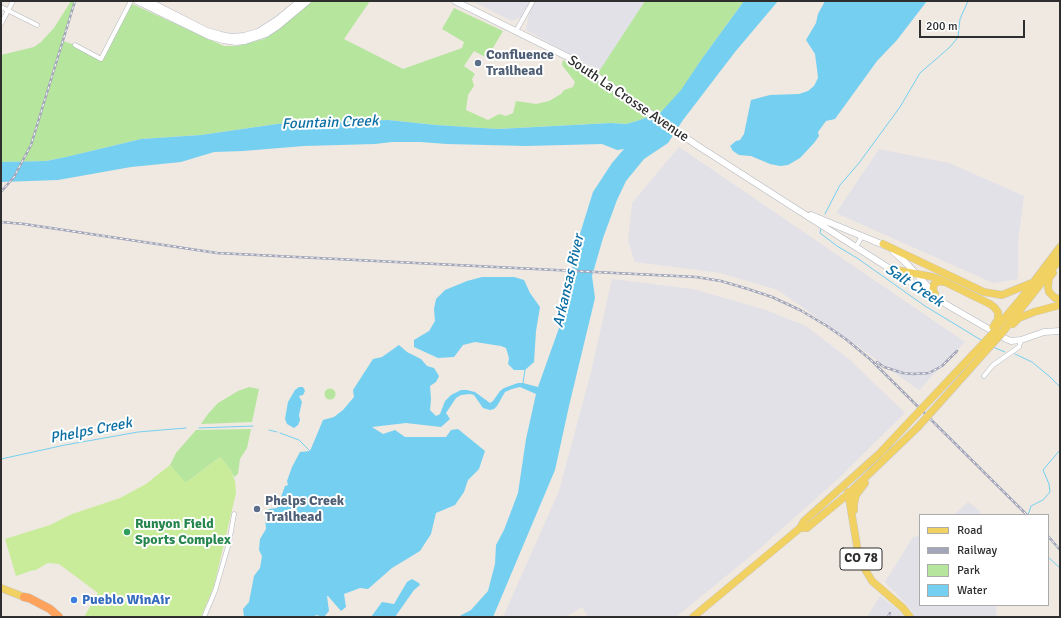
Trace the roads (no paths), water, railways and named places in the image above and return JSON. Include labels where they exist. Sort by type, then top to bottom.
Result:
[{"type":"highway","points":[[24,597],[27,601],[56,617]]},
{"type":"highway","points":[[24,597],[50,609],[60,617]]},
{"type":"main road","points":[[137,1],[209,36],[236,42],[245,41],[266,34],[308,1]]},
{"type":"main road","points":[[148,1],[207,31],[221,36],[231,37],[244,36],[258,32],[277,20],[300,1]]},
{"type":"main road","name":"South La Crosse Avenue","points":[[455,1],[570,58],[695,144],[942,302],[994,329],[1006,339],[1012,341],[1020,340]]},
{"type":"main road","name":"South La Crosse Avenue","points":[[795,208],[883,244],[898,255],[942,302]]},
{"type":"main road","points":[[883,244],[984,292],[1002,295],[1034,282]]},
{"type":"main road","points":[[693,617],[800,528],[804,521],[880,453],[977,350],[1034,282],[1060,247]]},
{"type":"main road","points":[[1059,260],[1059,265],[1049,278],[1048,287],[1052,296],[1060,299]]},
{"type":"main road","points":[[800,528],[807,528],[848,494],[918,427],[994,329],[1059,260]]},
{"type":"main road","points":[[891,269],[934,277],[994,307],[998,312],[998,319],[994,329]]},
{"type":"main road","points":[[935,294],[933,289],[934,284],[940,281],[945,282]]},
{"type":"main road","points":[[994,329],[1034,312],[1060,305]]},
{"type":"main road","points":[[1020,340],[1044,332],[1060,331]]},
{"type":"main road","points":[[855,534],[854,504],[856,495],[863,485],[888,461],[888,457]]},
{"type":"main road","name":"CO 78","points":[[846,484],[861,560],[868,576],[882,591],[903,608],[910,617]]},
{"type":"main road","points":[[835,505],[844,507],[851,511]]},
{"type":"main road","points":[[1,588],[24,597]]},
{"type":"street","points":[[1,24],[13,1]]},
{"type":"street","points":[[75,45],[101,59],[131,1]]},
{"type":"street","points":[[516,31],[533,1]]},
{"type":"street","points":[[1,7],[37,25]]},
{"type":"street","points":[[856,247],[862,236]]},
{"type":"street","points":[[984,376],[993,365],[1019,347],[1020,340]]},
{"type":"street","points":[[204,617],[215,591],[229,543],[234,514]]},
{"type":"water","name":"Fountain Creek","points":[[744,1],[778,1],[735,52],[683,120],[668,143],[644,159],[626,181],[617,200],[603,238],[592,276],[595,298],[555,470],[493,617],[458,617],[471,610],[488,591],[495,564],[496,545],[504,530],[518,493],[526,439],[536,394],[520,387],[505,392],[497,406],[490,410],[483,408],[474,395],[461,395],[456,398],[446,413],[450,419],[441,427],[406,423],[372,427],[383,434],[395,430],[405,437],[446,437],[451,430],[458,429],[485,451],[479,469],[468,480],[464,492],[455,505],[436,513],[431,534],[420,551],[392,568],[368,589],[360,588],[344,594],[346,607],[341,611],[327,596],[329,611],[324,617],[316,615],[314,617],[244,617],[243,609],[249,602],[254,576],[260,568],[262,556],[259,550],[260,539],[266,529],[265,514],[269,509],[277,508],[285,486],[288,485],[287,481],[292,467],[300,452],[310,451],[323,420],[334,417],[343,410],[354,397],[353,390],[373,359],[382,357],[399,345],[407,352],[421,359],[427,366],[434,368],[439,376],[436,382],[430,386],[430,410],[436,416],[440,414],[445,401],[451,395],[461,390],[475,392],[490,403],[504,388],[518,383],[538,387],[569,300],[574,253],[593,192],[612,163],[624,149],[617,150],[602,144],[526,146],[420,142],[304,146],[214,152],[181,162],[131,167],[58,180],[1,182],[1,162],[46,161],[141,139],[201,135],[277,124],[388,120],[498,129],[611,123],[626,124],[661,112],[681,90]]},
{"type":"water","points":[[825,1],[927,1],[897,40],[877,61],[835,119],[826,121],[818,132],[819,136],[800,158],[788,165],[780,166],[770,164],[751,156],[739,155],[733,151],[730,146],[736,141],[740,140],[744,134],[751,100],[770,95],[799,94],[808,91],[814,86],[818,78],[815,54],[806,40],[816,23],[818,14]]},
{"type":"water","points":[[482,277],[514,277],[524,280],[530,293],[540,307],[536,331],[534,362],[525,370],[514,370],[508,364],[509,358],[506,348],[501,346],[475,342],[463,345],[454,357],[438,358],[414,347],[414,340],[429,331],[435,321],[434,309],[436,299],[445,290]]},
{"type":"water","points":[[299,387],[303,387],[305,391],[303,395],[299,396],[302,402],[299,415],[300,420],[298,425],[294,428],[287,424],[285,419],[288,402],[295,390]]},
{"type":"water","points":[[412,579],[420,585],[414,590],[395,617],[371,617],[382,602],[394,604],[407,582]]},
{"type":"waterway","points":[[825,214],[840,185],[859,163],[900,107],[920,73],[950,47],[958,37],[960,19],[968,1]]},
{"type":"waterway","name":"Salt Creek","points":[[821,228],[820,233],[837,246],[857,258],[925,306],[981,340]]},
{"type":"waterway","name":"Salt Creek","points":[[993,347],[1005,352]]},
{"type":"waterway","name":"Salt Creek","points":[[1015,354],[1032,362],[1060,387]]},
{"type":"waterway","points":[[523,383],[525,370]]},
{"type":"waterway","points":[[199,428],[253,426]]},
{"type":"waterway","name":"Phelps Creek","points":[[1,459],[65,445],[138,432],[186,428]]},
{"type":"waterway","name":"Salt Creek","points":[[1028,514],[1031,506],[1043,500],[1050,492],[1049,484],[1043,470],[1060,450],[1060,429]]},
{"type":"waterway","name":"Phelps Creek","points":[[269,430],[277,432]]},
{"type":"waterway","name":"Phelps Creek","points":[[280,433],[299,440],[310,451]]},
{"type":"waterway","name":"Salt Creek","points":[[1049,558],[1060,568]]},
{"type":"railway","points":[[1,192],[14,177],[31,145],[75,1]]},
{"type":"railway","points":[[1,222],[24,224],[217,253],[696,277],[721,281],[772,297],[800,310],[847,340],[871,360],[1026,514]]},
{"type":"railway","points":[[877,362],[884,367],[903,373],[929,373],[942,366],[957,351]]},
{"type":"railway","points":[[1049,537],[1060,550]]},
{"type":"railway","points":[[888,617],[890,613]]},
{"type":"place","name":"Confluence Trailhead","points":[[478,63]]},
{"type":"place","name":"Phelps Creek Trailhead","points":[[257,509]]},
{"type":"place","name":"Runyon Field Sports Complex","points":[[127,532]]},
{"type":"place","name":"Pueblo WinAir","points":[[74,600]]},
{"type":"water label","name":"Arkansas River","points":[[569,281]]}]
